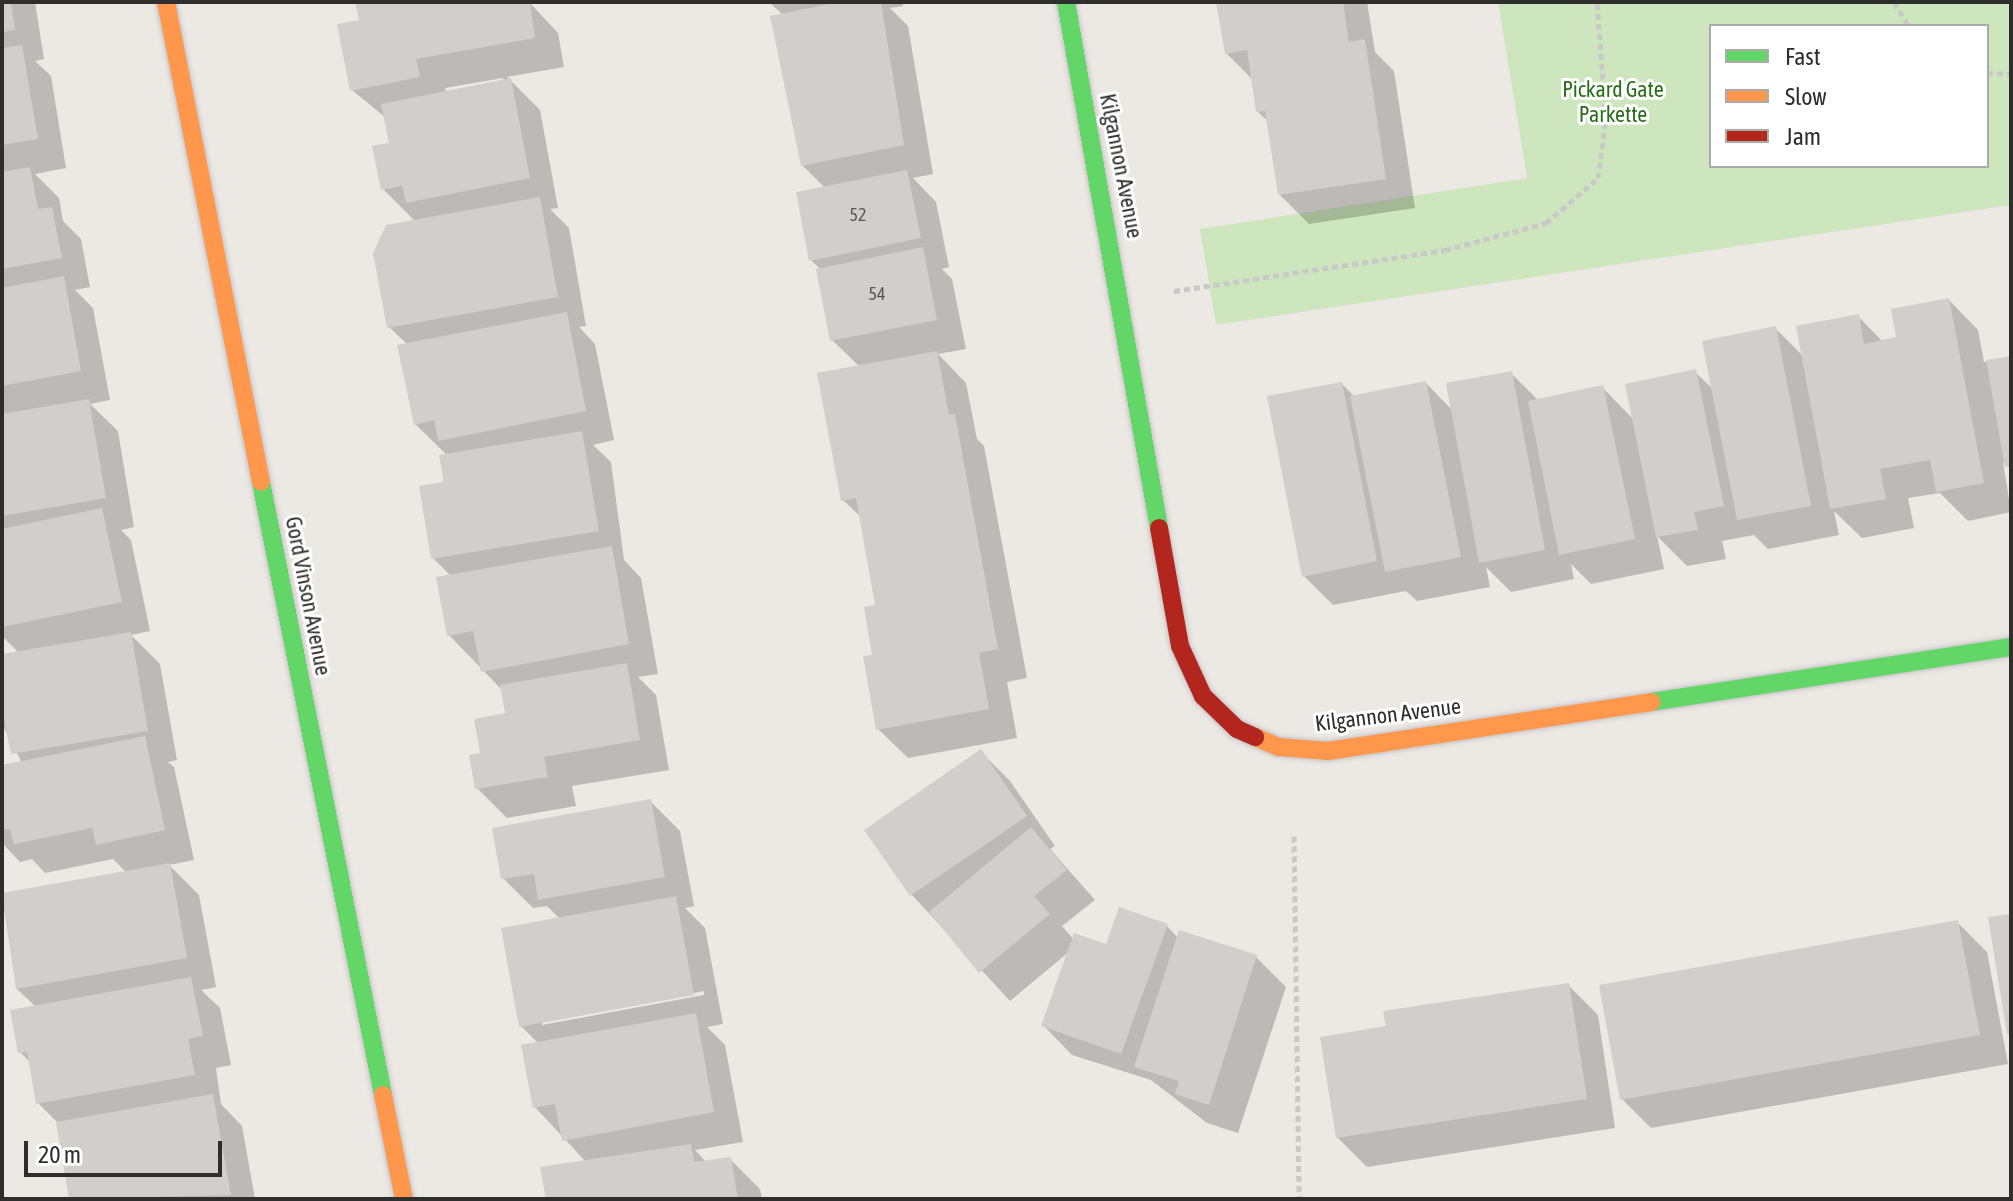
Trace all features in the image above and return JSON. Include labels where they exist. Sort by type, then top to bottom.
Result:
[{"type":"street","name":"Gord Vinson Avenue","points":[[166,2],[404,1199]]},
{"type":"street","name":"Kilgannon Avenue","points":[[1066,2],[1122,298],[1180,646],[1203,696],[1237,729],[1279,747],[1328,751],[2011,647]]},
{"type":"path","points":[[1122,298],[1445,250],[1546,223],[1598,178],[1606,119],[1597,2]]},
{"type":"path","points":[[1894,2],[1908,24]]},
{"type":"path","points":[[1989,73],[2011,74]]},
{"type":"path","points":[[1294,836],[1299,1199]]},
{"type":"green space","name":"Pickard Gate Parkette","points":[[1498,2],[2011,2],[2011,205],[1216,325],[1200,229],[1527,178]]},
{"type":"building","points":[[2,2],[11,2],[15,30],[2,32]]},
{"type":"building","points":[[355,2],[530,2],[535,38],[416,59],[420,77],[350,91],[337,24],[359,20]]},
{"type":"building","points":[[839,2],[881,2],[904,145],[801,166],[770,16]]},
{"type":"building","points":[[1216,2],[1343,2],[1349,42],[1365,39],[1386,179],[1278,195],[1265,111],[1256,112],[1247,50],[1225,54]]},
{"type":"building","points":[[22,45],[38,139],[2,145],[2,48]]},
{"type":"building","points":[[511,78],[530,178],[406,203],[402,186],[381,190],[372,146],[389,143],[381,104]]},
{"type":"building","points":[[30,167],[38,209],[52,207],[62,258],[2,269],[2,172]]},
{"type":"building","points":[[907,170],[921,238],[809,261],[796,192]]},
{"type":"building","points":[[540,197],[558,297],[387,328],[373,253],[386,225]]},
{"type":"building","points":[[923,247],[937,320],[830,341],[816,269]]},
{"type":"building","points":[[64,276],[81,371],[2,386],[2,288]]},
{"type":"building","points":[[1949,298],[1984,483],[1936,492],[1930,460],[1880,469],[1886,499],[1830,509],[1796,326],[1859,314],[1864,344],[1896,337],[1891,309]]},
{"type":"building","points":[[567,312],[586,411],[438,441],[434,420],[414,425],[397,345]]},
{"type":"building","points":[[1776,326],[1811,506],[1737,520],[1702,341]]},
{"type":"building","points":[[937,351],[949,415],[955,414],[998,649],[979,653],[989,709],[876,730],[863,656],[872,655],[864,607],[875,605],[856,498],[841,501],[817,373]]},
{"type":"building","points":[[2011,356],[2011,466],[2005,467],[1986,360]]},
{"type":"building","points":[[1696,369],[1724,506],[1694,512],[1698,530],[1656,537],[1625,384]]},
{"type":"building","points":[[1512,371],[1545,550],[1479,563],[1446,383]]},
{"type":"building","points":[[1426,381],[1461,557],[1385,572],[1350,396]]},
{"type":"building","points":[[1342,382],[1377,561],[1302,577],[1267,396]]},
{"type":"building","points":[[1603,385],[1635,539],[1559,555],[1528,401]]},
{"type":"building","points":[[89,399],[106,498],[2,516],[2,414]]},
{"type":"building","points":[[582,431],[599,531],[431,559],[419,486],[444,482],[439,455]]},
{"type":"building","points":[[102,508],[122,602],[2,627],[2,529]]},
{"type":"building","points":[[612,546],[629,644],[481,672],[473,631],[447,636],[436,577]]},
{"type":"building","points":[[131,632],[148,731],[11,754],[2,709],[2,654]]},
{"type":"building","points":[[627,663],[640,740],[544,757],[548,777],[475,789],[469,755],[480,753],[474,719],[505,713],[500,685]]},
{"type":"building","points":[[145,736],[165,830],[96,845],[92,828],[14,844],[10,829],[2,830],[2,765]]},
{"type":"building","points":[[981,749],[1027,816],[910,896],[864,830]]},
{"type":"building","points":[[651,799],[665,877],[538,900],[534,874],[501,879],[492,828]]},
{"type":"building","points":[[1031,827],[1067,870],[1034,896],[1050,914],[979,973],[929,912]]},
{"type":"building","points":[[170,863],[187,958],[16,989],[2,893]]},
{"type":"building","points":[[676,896],[694,995],[519,1027],[501,928]]},
{"type":"building","points":[[1119,907],[1168,924],[1121,1054],[1041,1026],[1074,933],[1106,944]]},
{"type":"building","points":[[2011,914],[2011,1034],[2007,1034],[1988,917]]},
{"type":"building","points":[[1958,920],[1980,1035],[1620,1100],[1599,985]]},
{"type":"building","points":[[1179,930],[1257,955],[1209,1105],[1175,1094],[1179,1081],[1134,1067]]},
{"type":"building","points":[[191,977],[203,1036],[188,1039],[195,1075],[36,1104],[27,1052],[18,1053],[10,1010]]},
{"type":"building","points":[[1569,983],[1587,1099],[1336,1138],[1320,1037],[1386,1026],[1383,1011]]},
{"type":"building","points":[[696,1013],[714,1112],[562,1141],[555,1104],[533,1108],[521,1045]]},
{"type":"building","points":[[213,1094],[231,1195],[69,1199],[56,1122]]},
{"type":"building","points":[[691,1144],[694,1162],[731,1157],[738,1199],[546,1199],[540,1167]]},
{"type":"traffic: fast","points":[[1066,2],[1159,528]]},
{"type":"traffic: fast","points":[[261,482],[383,1095]]},
{"type":"traffic: fast","points":[[1651,702],[2011,647]]},
{"type":"traffic: slow","points":[[166,2],[261,482]]},
{"type":"traffic: slow","points":[[1255,737],[1279,747],[1328,751],[1651,702]]},
{"type":"traffic: slow","points":[[383,1095],[404,1199]]},
{"type":"traffic: jam","points":[[1159,528],[1180,646],[1203,696],[1237,729],[1255,737]]}]
